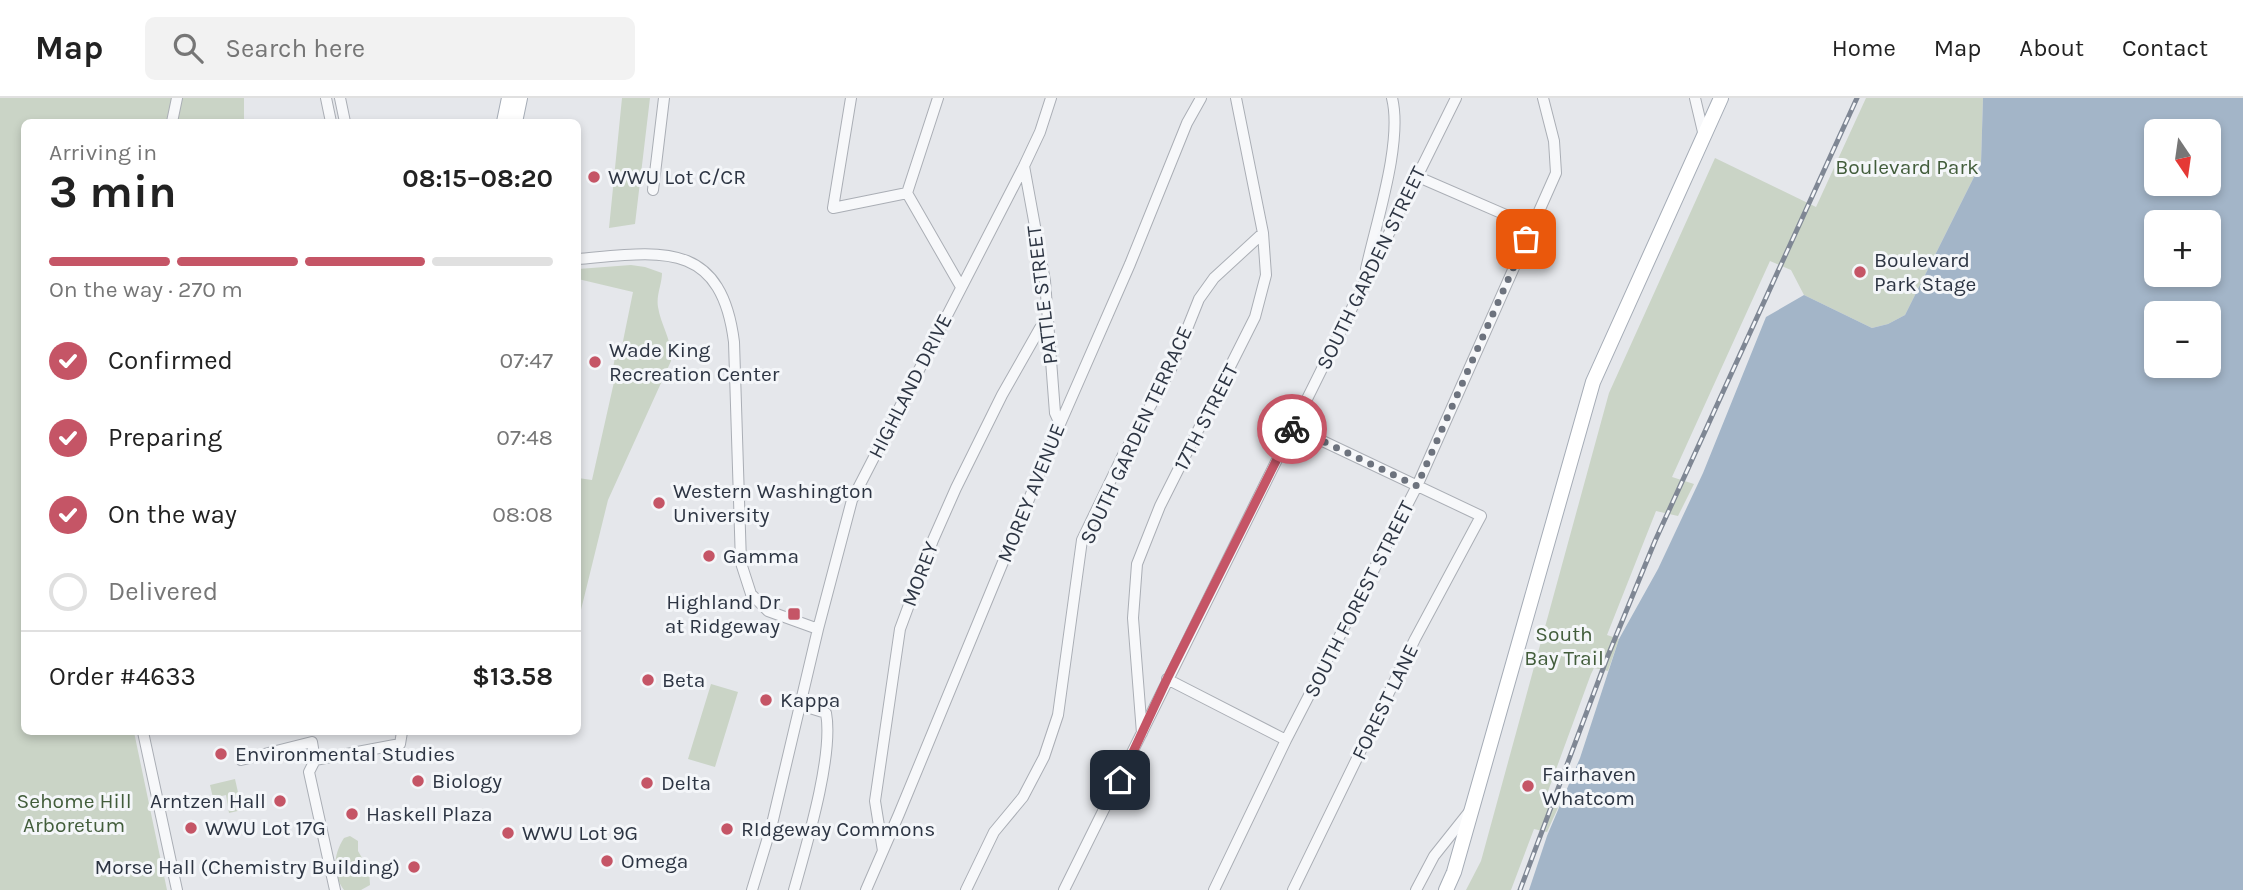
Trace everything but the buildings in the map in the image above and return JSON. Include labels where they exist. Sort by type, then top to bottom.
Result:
[{"type":"main road","points":[[504,119],[509,98]]},
{"type":"main road","points":[[516,119],[520,98]]},
{"type":"main road","points":[[1446,890],[1473,808],[1593,382],[1721,98]]},
{"type":"street","points":[[173,119],[177,98]]},
{"type":"street","points":[[326,98],[330,119]]},
{"type":"street","points":[[340,98],[344,119]]},
{"type":"street","points":[[653,191],[664,98]]},
{"type":"street","points":[[851,98],[834,208],[907,193]]},
{"type":"street","points":[[938,98],[907,193],[961,287]]},
{"type":"street","name":"HIGHLAND DRIVE","points":[[752,890],[772,824],[852,500],[1024,166],[1040,132],[1051,98]]},
{"type":"street","name":"MOREY AVENUE","points":[[866,890],[1059,424],[1099,336],[1187,123],[1201,98]]},
{"type":"street","name":"17TH STREET","points":[[1142,736],[1133,618],[1137,564],[1160,506],[1255,317],[1266,275],[1263,233],[1236,98]]},
{"type":"street","points":[[1362,286],[1394,144],[1396,116],[1392,98]]},
{"type":"street","name":"SOUTH GARDEN STREET","points":[[1064,890],[1456,98]]},
{"type":"street","name":"SOUTH FOREST STREET","points":[[1214,890],[1286,740],[1417,486],[1556,173],[1554,141],[1543,98]]},
{"type":"street","points":[[1695,98],[1704,136]]},
{"type":"street","name":"PATTLE STREET","points":[[1024,166],[1045,281],[1055,413],[1059,424]]},
{"type":"street","points":[[1416,176],[1531,226]]},
{"type":"street","name":"SOUTH GARDEN TERRACE","points":[[966,890],[994,832],[1023,797],[1044,757],[1058,715],[1082,540],[1122,457],[1171,369],[1199,299],[1214,278],[1263,233]]},
{"type":"street","points":[[581,259],[645,253],[669,255],[701,269],[716,286],[726,308],[734,342],[741,564],[751,594],[768,611],[818,629]]},
{"type":"street","name":"MOREY","points":[[883,851],[874,802],[900,629],[933,540],[956,488],[1002,396],[1040,328],[1047,322]]},
{"type":"street","points":[[1293,427],[1417,486]]},
{"type":"street","name":"FOREST LANE","points":[[1293,890],[1415,639],[1481,516],[1417,486]]},
{"type":"street","points":[[1167,679],[1286,740]]},
{"type":"street","points":[[794,890],[816,805],[829,727],[826,713],[800,705]]},
{"type":"street","points":[[144,735],[177,890]]},
{"type":"street","points":[[315,760],[400,744],[402,735]]},
{"type":"street","points":[[241,760],[312,742],[315,760],[309,772],[335,890]]},
{"type":"street","points":[[1416,890],[1434,856],[1473,808]]},
{"type":"green space","name":"Sehome Hill Arboretum","points":[[0,98],[244,98],[244,119],[21,119],[21,735],[135,735],[167,890],[0,890]]},
{"type":"green space","points":[[622,98],[650,98],[635,224],[609,228]]},
{"type":"green space","name":"Boulevard Park","points":[[1866,98],[1983,98],[1981,163],[1905,315],[1888,324],[1872,328],[1804,295],[1791,270],[1770,261],[1672,477],[1694,484],[1678,516],[1656,511],[1607,635],[1619,639],[1608,671],[1594,668],[1591,674],[1547,794],[1562,799],[1547,832],[1534,829],[1511,890],[1466,890],[1481,861],[1609,393],[1715,158],[1816,207]]},
{"type":"green space","points":[[631,265],[662,273],[658,307],[670,347],[671,361],[608,500],[581,610],[581,478],[592,480],[614,382],[611,378],[617,347],[622,346],[633,292],[581,280],[581,269]]},
{"type":"green space","points":[[711,684],[738,692],[715,767],[688,759]]},
{"type":"green space","points":[[235,779],[242,810],[229,813],[226,795],[213,798],[210,785]]},
{"type":"green space","points":[[350,836],[358,841],[358,851],[369,870],[370,885],[361,890],[344,890],[337,878],[335,864],[338,851],[344,838]]},
{"type":"water","points":[[1983,98],[2243,98],[2243,890],[1529,890],[1547,836],[1580,758],[1619,639],[1658,569],[1703,473],[1766,317],[1804,295],[1872,328],[1888,324],[1905,315],[1981,163]]},
{"type":"railway","points":[[1520,890],[1607,658],[1655,541],[1857,98]]},
{"type":"way so far","points":[[1292,429],[1293,427],[1417,486],[1526,239]]},
{"type":"place","name":"WWU Lot C/CR","points":[[594,177]]},
{"type":"place","name":"Boulevard Park Stage","points":[[1860,272]]},
{"type":"place","name":"Wade King Recreation Center","points":[[595,362]]},
{"type":"place","name":"Western Washington University","points":[[659,503]]},
{"type":"place","name":"Gamma","points":[[709,556]]},
{"type":"place","name":"Highland Dr at Ridgeway","points":[[794,614]]},
{"type":"place","name":"Beta","points":[[648,680]]},
{"type":"place","name":"Kappa","points":[[766,700]]},
{"type":"place","name":"Environmental Studies","points":[[221,754]]},
{"type":"place","name":"Biology","points":[[418,781]]},
{"type":"place","name":"Delta","points":[[647,783]]},
{"type":"place","name":"Fairhaven Whatcom","points":[[1528,786]]},
{"type":"place","name":"Arntzen Hall","points":[[280,801]]},
{"type":"place","name":"Haskell Plaza","points":[[352,814]]},
{"type":"place","name":"WWU Lot 17G","points":[[191,828]]},
{"type":"place","name":"RIdgeway Commons","points":[[727,829]]},
{"type":"place","name":"WWU Lot 9G","points":[[508,833]]},
{"type":"place","name":"Omega","points":[[607,861]]},
{"type":"place","name":"Morse Hall (Chemistry Building)","points":[[414,867]]},
{"type":"route","points":[[1120,780],[1167,679],[1292,429]]},
{"type":"park label","name":"South Bay Trail","points":[[1564,646]]}]
